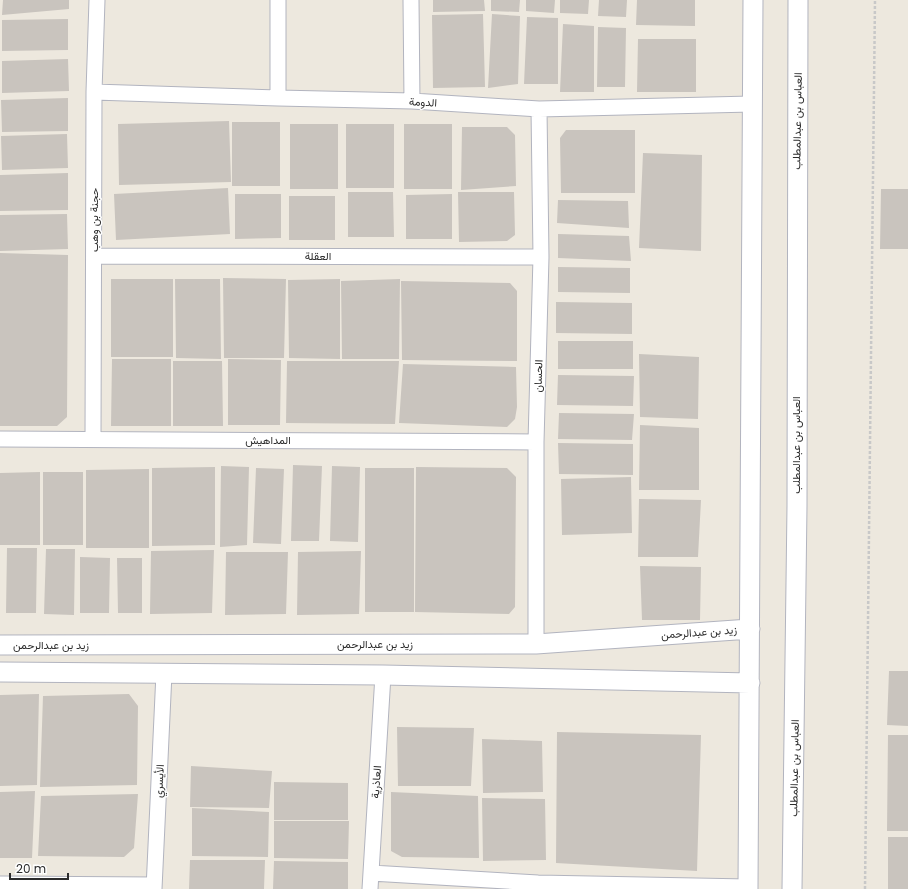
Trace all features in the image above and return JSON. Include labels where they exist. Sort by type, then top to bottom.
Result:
[{"type":"street","name":"حجنة بن وهب","points":[[93,439],[94,92],[96,0]]},
{"type":"street","points":[[278,0],[278,98]]},
{"type":"street","points":[[411,0],[412,101]]},
{"type":"street","points":[[371,873],[538,886],[748,888],[752,0]]},
{"type":"street","name":"العباس بن عبدالمطلب","points":[[792,889],[797,506],[798,0]]},
{"type":"street","name":"الدومة","points":[[94,92],[412,101],[539,109],[752,104]]},
{"type":"street","name":"الحسان","points":[[536,644],[536,442],[542,257],[539,109]]},
{"type":"street","name":"العقلة","points":[[94,256],[542,257]]},
{"type":"street","name":"المداهيش","points":[[0,439],[536,442]]},
{"type":"street","name":"زيد بن عبدالرحمن","points":[[0,645],[536,644],[750,629]]},
{"type":"street","points":[[0,672],[383,675],[750,683]]},
{"type":"street","name":"الأيسري","points":[[154,887],[164,673]]},
{"type":"street","name":"العاذرية","points":[[370,889],[383,675]]},
{"type":"street","points":[[0,884],[154,887]]},
{"type":"path","points":[[865,889],[875,0]]},
{"type":"building","points":[[3,0],[69,0],[69,9],[2,15]]},
{"type":"building","points":[[433,0],[484,0],[485,11],[433,12]]},
{"type":"building","points":[[491,0],[520,0],[519,12],[491,11]]},
{"type":"building","points":[[526,0],[555,0],[554,13],[526,11]]},
{"type":"building","points":[[560,0],[589,0],[588,14],[560,13]]},
{"type":"building","points":[[599,0],[627,0],[626,17],[598,16]]},
{"type":"building","points":[[637,0],[695,0],[695,26],[636,25]]},
{"type":"building","points":[[483,14],[485,87],[433,88],[432,15]]},
{"type":"building","points":[[492,14],[520,16],[518,84],[488,88]]},
{"type":"building","points":[[527,17],[558,18],[558,84],[524,84]]},
{"type":"building","points":[[68,19],[68,50],[2,51],[2,20]]},
{"type":"building","points":[[563,24],[594,26],[594,92],[560,92]]},
{"type":"building","points":[[598,27],[626,28],[625,87],[597,87]]},
{"type":"building","points":[[638,39],[696,39],[696,92],[637,92]]},
{"type":"building","points":[[68,59],[69,91],[2,93],[2,61]]},
{"type":"building","points":[[68,98],[68,131],[2,132],[1,100]]},
{"type":"building","points":[[229,121],[231,182],[119,185],[118,124]]},
{"type":"building","points":[[232,122],[280,122],[280,186],[232,186]]},
{"type":"building","points":[[290,124],[338,124],[338,189],[290,189]]},
{"type":"building","points":[[346,124],[394,124],[394,188],[346,188]]},
{"type":"building","points":[[404,124],[452,124],[452,189],[404,189]]},
{"type":"building","points":[[462,127],[507,127],[515,135],[516,186],[461,190]]},
{"type":"building","points":[[566,130],[635,130],[635,193],[561,193],[560,138]]},
{"type":"building","points":[[67,134],[68,168],[2,170],[1,136]]},
{"type":"building","points":[[643,153],[702,155],[701,251],[639,248]]},
{"type":"building","points":[[68,173],[68,210],[0,211],[0,175]]},
{"type":"building","points":[[228,188],[230,234],[116,240],[114,194]]},
{"type":"building","points":[[881,189],[908,189],[908,249],[880,249]]},
{"type":"building","points":[[348,192],[393,192],[394,237],[348,237]]},
{"type":"building","points":[[458,192],[514,192],[515,235],[507,241],[459,242]]},
{"type":"building","points":[[235,194],[281,194],[281,238],[235,239]]},
{"type":"building","points":[[452,194],[452,239],[406,239],[406,195]]},
{"type":"building","points":[[289,196],[335,196],[335,240],[289,240]]},
{"type":"building","points":[[558,200],[628,201],[629,228],[557,223]]},
{"type":"building","points":[[67,214],[68,249],[0,251],[0,215]]},
{"type":"building","points":[[558,234],[629,236],[631,261],[558,258]]},
{"type":"building","points":[[0,253],[68,255],[67,417],[57,426],[0,426]]},
{"type":"building","points":[[558,267],[630,268],[630,293],[558,292]]},
{"type":"building","points":[[223,278],[286,279],[284,358],[224,358]]},
{"type":"building","points":[[111,279],[173,279],[173,357],[111,357]]},
{"type":"building","points":[[175,279],[220,279],[221,359],[176,358]]},
{"type":"building","points":[[340,279],[340,359],[289,358],[288,280]]},
{"type":"building","points":[[400,279],[399,359],[342,359],[341,281]]},
{"type":"building","points":[[401,281],[510,283],[517,291],[517,361],[402,360]]},
{"type":"building","points":[[556,302],[632,303],[632,334],[556,333]]},
{"type":"building","points":[[558,341],[633,341],[633,369],[558,369]]},
{"type":"building","points":[[639,354],[699,357],[698,419],[640,417]]},
{"type":"building","points":[[112,359],[171,359],[171,426],[111,426]]},
{"type":"building","points":[[228,359],[281,360],[280,425],[228,425]]},
{"type":"building","points":[[173,361],[222,361],[223,426],[173,426]]},
{"type":"building","points":[[287,361],[399,361],[395,424],[286,423]]},
{"type":"building","points":[[403,364],[516,367],[517,407],[515,419],[507,427],[399,423]]},
{"type":"building","points":[[558,375],[634,376],[633,406],[557,405]]},
{"type":"building","points":[[559,413],[634,414],[632,440],[558,439]]},
{"type":"building","points":[[640,425],[699,428],[699,490],[639,490]]},
{"type":"building","points":[[558,443],[633,444],[633,475],[559,474]]},
{"type":"building","points":[[293,465],[322,466],[319,541],[291,541]]},
{"type":"building","points":[[221,466],[249,467],[247,545],[220,547]]},
{"type":"building","points":[[332,466],[360,467],[358,542],[330,541]]},
{"type":"building","points":[[215,467],[215,545],[152,546],[152,468]]},
{"type":"building","points":[[416,467],[507,468],[516,477],[515,607],[509,614],[415,612]]},
{"type":"building","points":[[256,468],[284,469],[281,544],[253,543]]},
{"type":"building","points":[[365,468],[414,468],[414,612],[365,612]]},
{"type":"building","points":[[149,469],[149,548],[86,548],[86,470]]},
{"type":"building","points":[[40,472],[40,545],[0,545],[0,473]]},
{"type":"building","points":[[43,472],[83,472],[83,545],[43,545]]},
{"type":"building","points":[[631,477],[632,533],[562,535],[561,479]]},
{"type":"building","points":[[639,499],[701,500],[698,557],[638,557]]},
{"type":"building","points":[[7,548],[37,548],[36,613],[6,613]]},
{"type":"building","points":[[46,549],[75,549],[74,615],[44,614]]},
{"type":"building","points":[[214,550],[212,613],[150,614],[151,551]]},
{"type":"building","points":[[361,551],[359,614],[297,615],[298,552]]},
{"type":"building","points":[[226,552],[288,552],[286,614],[225,615]]},
{"type":"building","points":[[80,557],[110,558],[109,613],[80,613]]},
{"type":"building","points":[[117,558],[142,558],[142,613],[118,613]]},
{"type":"building","points":[[640,566],[701,567],[700,620],[642,620]]},
{"type":"building","points":[[889,671],[908,671],[908,726],[887,725]]},
{"type":"building","points":[[39,694],[37,785],[0,786],[0,695]]},
{"type":"building","points":[[129,694],[138,706],[137,785],[40,787],[43,696]]},
{"type":"building","points":[[397,727],[474,728],[471,786],[398,786]]},
{"type":"building","points":[[557,732],[701,735],[697,871],[556,863]]},
{"type":"building","points":[[888,735],[908,735],[908,831],[887,831]]},
{"type":"building","points":[[482,739],[542,741],[543,792],[483,793]]},
{"type":"building","points":[[191,766],[272,771],[269,808],[190,807]]},
{"type":"building","points":[[274,782],[348,783],[348,820],[274,820]]},
{"type":"building","points":[[35,791],[32,858],[0,858],[0,792]]},
{"type":"building","points":[[391,792],[478,796],[479,858],[402,857],[391,851]]},
{"type":"building","points":[[138,794],[134,848],[124,857],[38,856],[41,796]]},
{"type":"building","points":[[482,798],[545,799],[546,860],[483,861]]},
{"type":"building","points":[[192,808],[269,812],[268,857],[192,856]]},
{"type":"building","points":[[274,821],[349,821],[348,859],[274,858]]},
{"type":"building","points":[[888,837],[908,837],[908,889],[888,889]]},
{"type":"building","points":[[190,860],[265,860],[264,889],[189,889]]},
{"type":"building","points":[[274,861],[348,862],[348,889],[273,889]]}]
